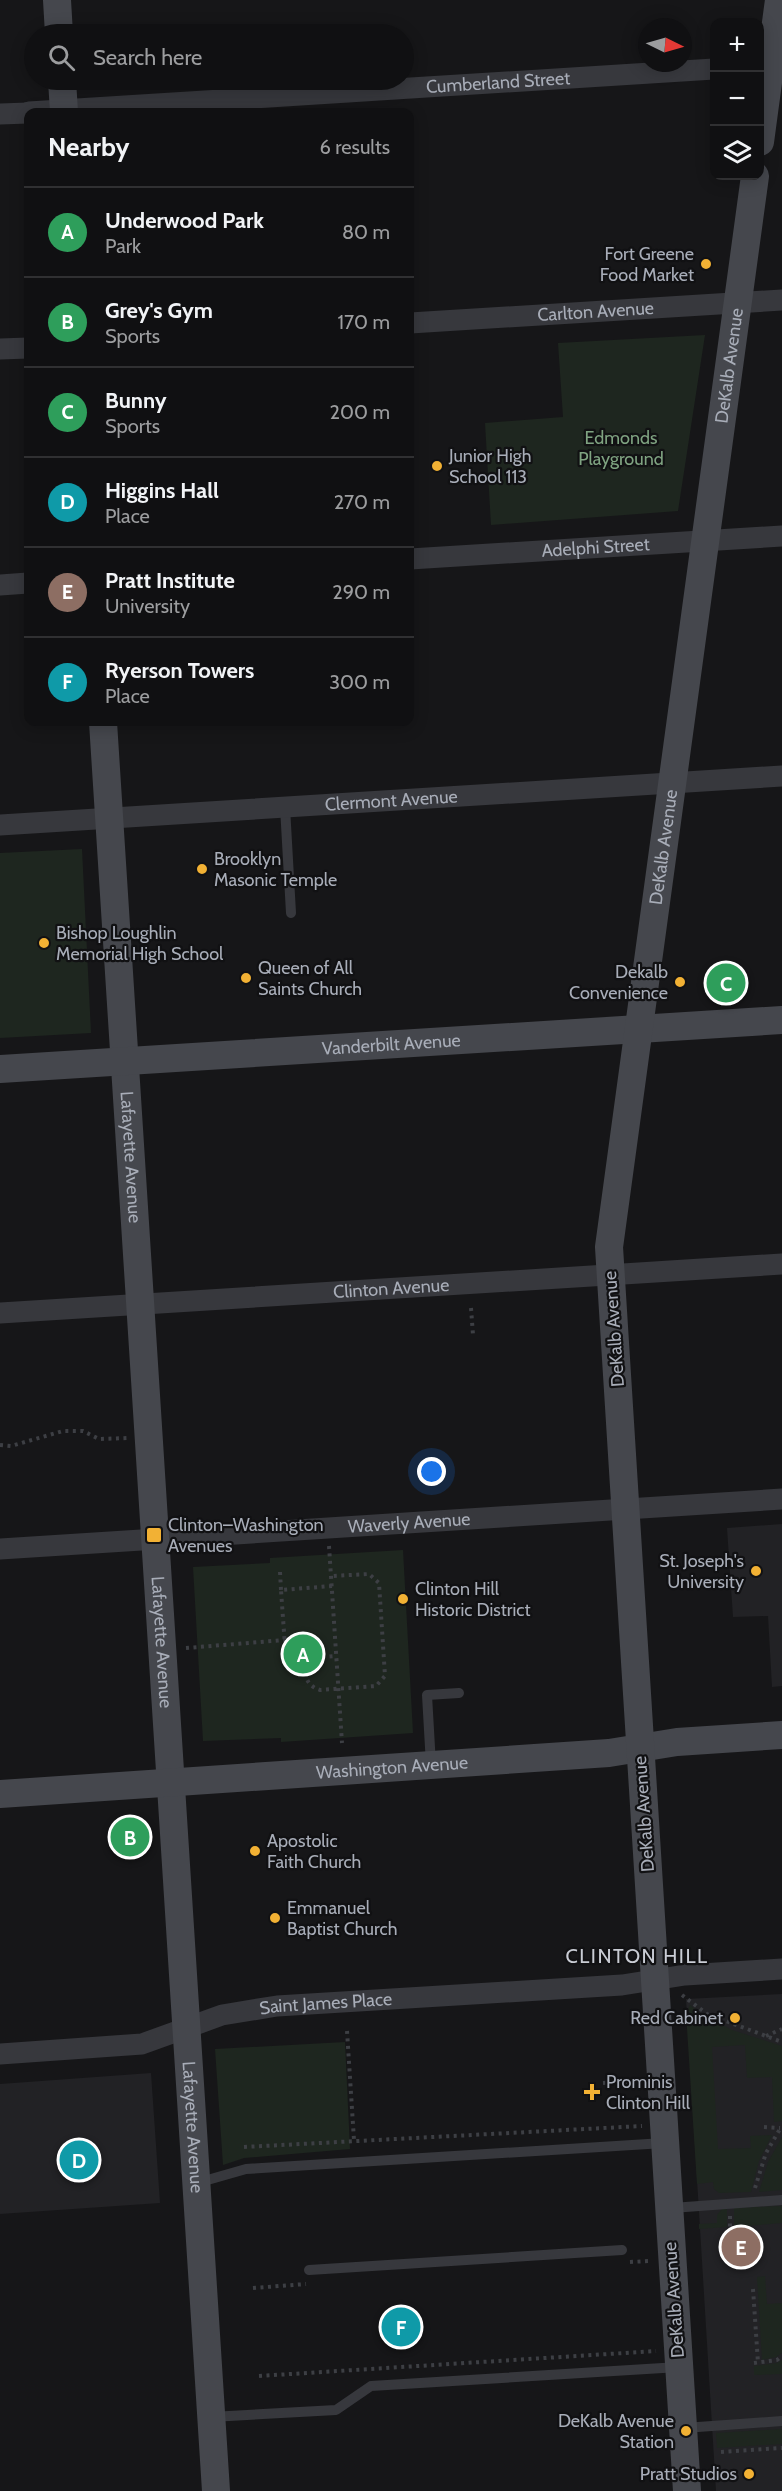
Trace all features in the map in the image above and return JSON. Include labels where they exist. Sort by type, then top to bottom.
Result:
[{"type":"main road","points":[[57,0],[58,24]]},
{"type":"main road","points":[[762,126],[779,0]]},
{"type":"main road","points":[[63,90],[64,108]]},
{"type":"main road","name":"DeKalb Avenue","points":[[687,2491],[609,1247],[754,180]]},
{"type":"main road","name":"Lafayette Avenue","points":[[103,726],[153,1540],[216,2491]]},
{"type":"main road","name":"Vanderbilt Avenue","points":[[0,1069],[782,1020]]},
{"type":"main road","name":"Washington Avenue","points":[[0,1794],[609,1753],[677,1742],[782,1735]]},
{"type":"street","name":"Cumberland Street","points":[[414,88],[710,69]]},
{"type":"street","name":"Cumberland Street","points":[[110,108],[389,90]]},
{"type":"street","name":"Cumberland Street","points":[[0,114],[24,112]]},
{"type":"street","name":"Carlton Avenue","points":[[414,323],[782,300]]},
{"type":"street","points":[[0,350],[24,348]]},
{"type":"street","name":"Adelphi Street","points":[[414,560],[782,536]]},
{"type":"street","points":[[0,585],[24,583]]},
{"type":"street","name":"Clermont Avenue","points":[[0,825],[782,776]]},
{"type":"street","name":"Clinton Avenue","points":[[0,1313],[782,1264]]},
{"type":"street","name":"Waverly Avenue","points":[[0,1549],[782,1499]]},
{"type":"street","name":"Saint James Place","points":[[0,2054],[142,2044],[186,2030],[222,2015],[277,2006],[622,1985],[654,1979],[782,1969]]},
{"type":"lane","points":[[285,807],[291,913]]},
{"type":"lane","points":[[431,1766],[427,1695],[459,1693]]},
{"type":"lane","points":[[196,2184],[246,2169],[665,2143]]},
{"type":"lane","points":[[668,2208],[782,2200]]},
{"type":"lane","points":[[309,2270],[622,2250]]},
{"type":"lane","points":[[211,2417],[336,2410],[371,2386],[679,2367]]},
{"type":"lane","points":[[683,2428],[782,2421]]},
{"type":"path","points":[[471,1308],[473,1335]]},
{"type":"path","points":[[0,1445],[11,1446],[63,1431],[83,1431],[99,1439],[126,1438]]},
{"type":"path","points":[[329,1546],[342,1743]]},
{"type":"path","points":[[280,1572],[286,1660],[337,1656]]},
{"type":"path","points":[[304,1658],[306,1680],[312,1687],[320,1690],[376,1686],[382,1683],[385,1676],[379,1583],[375,1576],[369,1574],[332,1576]]},
{"type":"path","points":[[281,1590],[332,1586]]},
{"type":"path","points":[[161,1650],[285,1640]]},
{"type":"path","points":[[682,1995],[707,2014],[782,2042]]},
{"type":"path","points":[[766,2036],[782,2029]]},
{"type":"path","points":[[347,2031],[354,2140]]},
{"type":"path","points":[[603,2084],[639,2081]]},
{"type":"path","points":[[244,2147],[642,2126]]},
{"type":"path","points":[[764,2128],[781,2127]]},
{"type":"path","points":[[755,2201],[760,2167],[781,2127]]},
{"type":"path","points":[[753,2289],[756,2363],[777,2360],[782,2356]]},
{"type":"path","points":[[259,2376],[656,2351]]},
{"type":"path","points":[[721,2451],[782,2448]]},
{"type":"shaded area","name":"St. Joseph's University","points":[[782,1524],[782,1686],[772,1687],[768,1616],[733,1617],[727,1528]]},
{"type":"shaded area","points":[[782,1994],[782,2491],[716,2491],[686,1999]]},
{"type":"shaded area","points":[[151,2073],[160,2203],[0,2214],[0,2084]]},
{"type":"green space","name":"Edmonds Playground","points":[[705,335],[678,511],[491,525],[485,423],[563,417],[558,343]]},
{"type":"green space","name":"Bishop Loughlin Memorial High School","points":[[82,849],[91,1033],[0,1038],[0,853]]},
{"type":"green space","points":[[403,1550],[413,1733],[281,1742],[281,1738],[203,1741],[193,1567],[270,1563],[270,1558]]},
{"type":"green space","points":[[690,2005],[701,2014],[698,2016],[700,2019],[705,2016],[732,2030],[782,2046],[782,2121],[774,2122],[772,2077],[747,2078],[745,2045],[712,2047],[718,2149],[751,2148],[750,2136],[772,2135],[759,2161],[751,2192],[719,2193],[714,2189],[713,2182],[697,2184],[686,2013]]},
{"type":"green space","points":[[345,2042],[350,2149],[244,2158],[223,2165],[215,2049]]},
{"type":"green space","points":[[782,2137],[782,2190],[759,2192],[768,2162]]},
{"type":"green space","points":[[782,2206],[782,2223],[734,2227],[734,2208]]},
{"type":"green space","points":[[722,2209],[727,2209],[727,2227],[699,2229],[699,2224],[717,2223],[717,2215]]},
{"type":"green space","points":[[765,2276],[767,2304],[782,2303],[782,2353],[762,2360],[757,2277]]},
{"type":"green space","points":[[782,2360],[782,2374],[754,2375],[754,2366],[777,2363]]},
{"type":"green space","points":[[782,2429],[782,2444],[717,2448],[716,2433]]},
{"type":"place","name":"Fort Greene Food Market","points":[[706,264]]},
{"type":"place","name":"Junior High School 113","points":[[437,466]]},
{"type":"place","name":"Brooklyn Masonic Temple","points":[[202,869]]},
{"type":"place","name":"Bishop Loughlin Memorial High School","points":[[44,943]]},
{"type":"place","name":"Queen of All Saints Church","points":[[246,978]]},
{"type":"place","name":"Dekalb Convenience","points":[[680,982]]},
{"type":"place","name":"Bunny","points":[[726,983]]},
{"type":"place","name":"Clinton–Washington Avenues","points":[[154,1535]]},
{"type":"place","name":"St. Joseph's University","points":[[756,1571]]},
{"type":"place","name":"Clinton Hill Historic District","points":[[403,1599]]},
{"type":"place","name":"Underwood Park","points":[[303,1654]]},
{"type":"place","name":"Grey's Gym","points":[[130,1837]]},
{"type":"place","name":"Apostolic Faith Church","points":[[255,1851]]},
{"type":"place","name":"Emmanuel Baptist Church","points":[[275,1918]]},
{"type":"place","name":"Red Cabinet","points":[[735,2018]]},
{"type":"place","name":"Prominis Clinton Hill","points":[[592,2092]]},
{"type":"place","name":"Higgins Hall","points":[[79,2160]]},
{"type":"place","name":"Pratt Institute","points":[[741,2247]]},
{"type":"place","name":"Ryerson Towers","points":[[401,2327]]},
{"type":"place","name":"DeKalb Avenue Station","points":[[686,2431]]},
{"type":"place","name":"Pratt Studios","points":[[749,2474]]},
{"type":"district","name":"CLINTON HILL","points":[[637,1956]]}]
